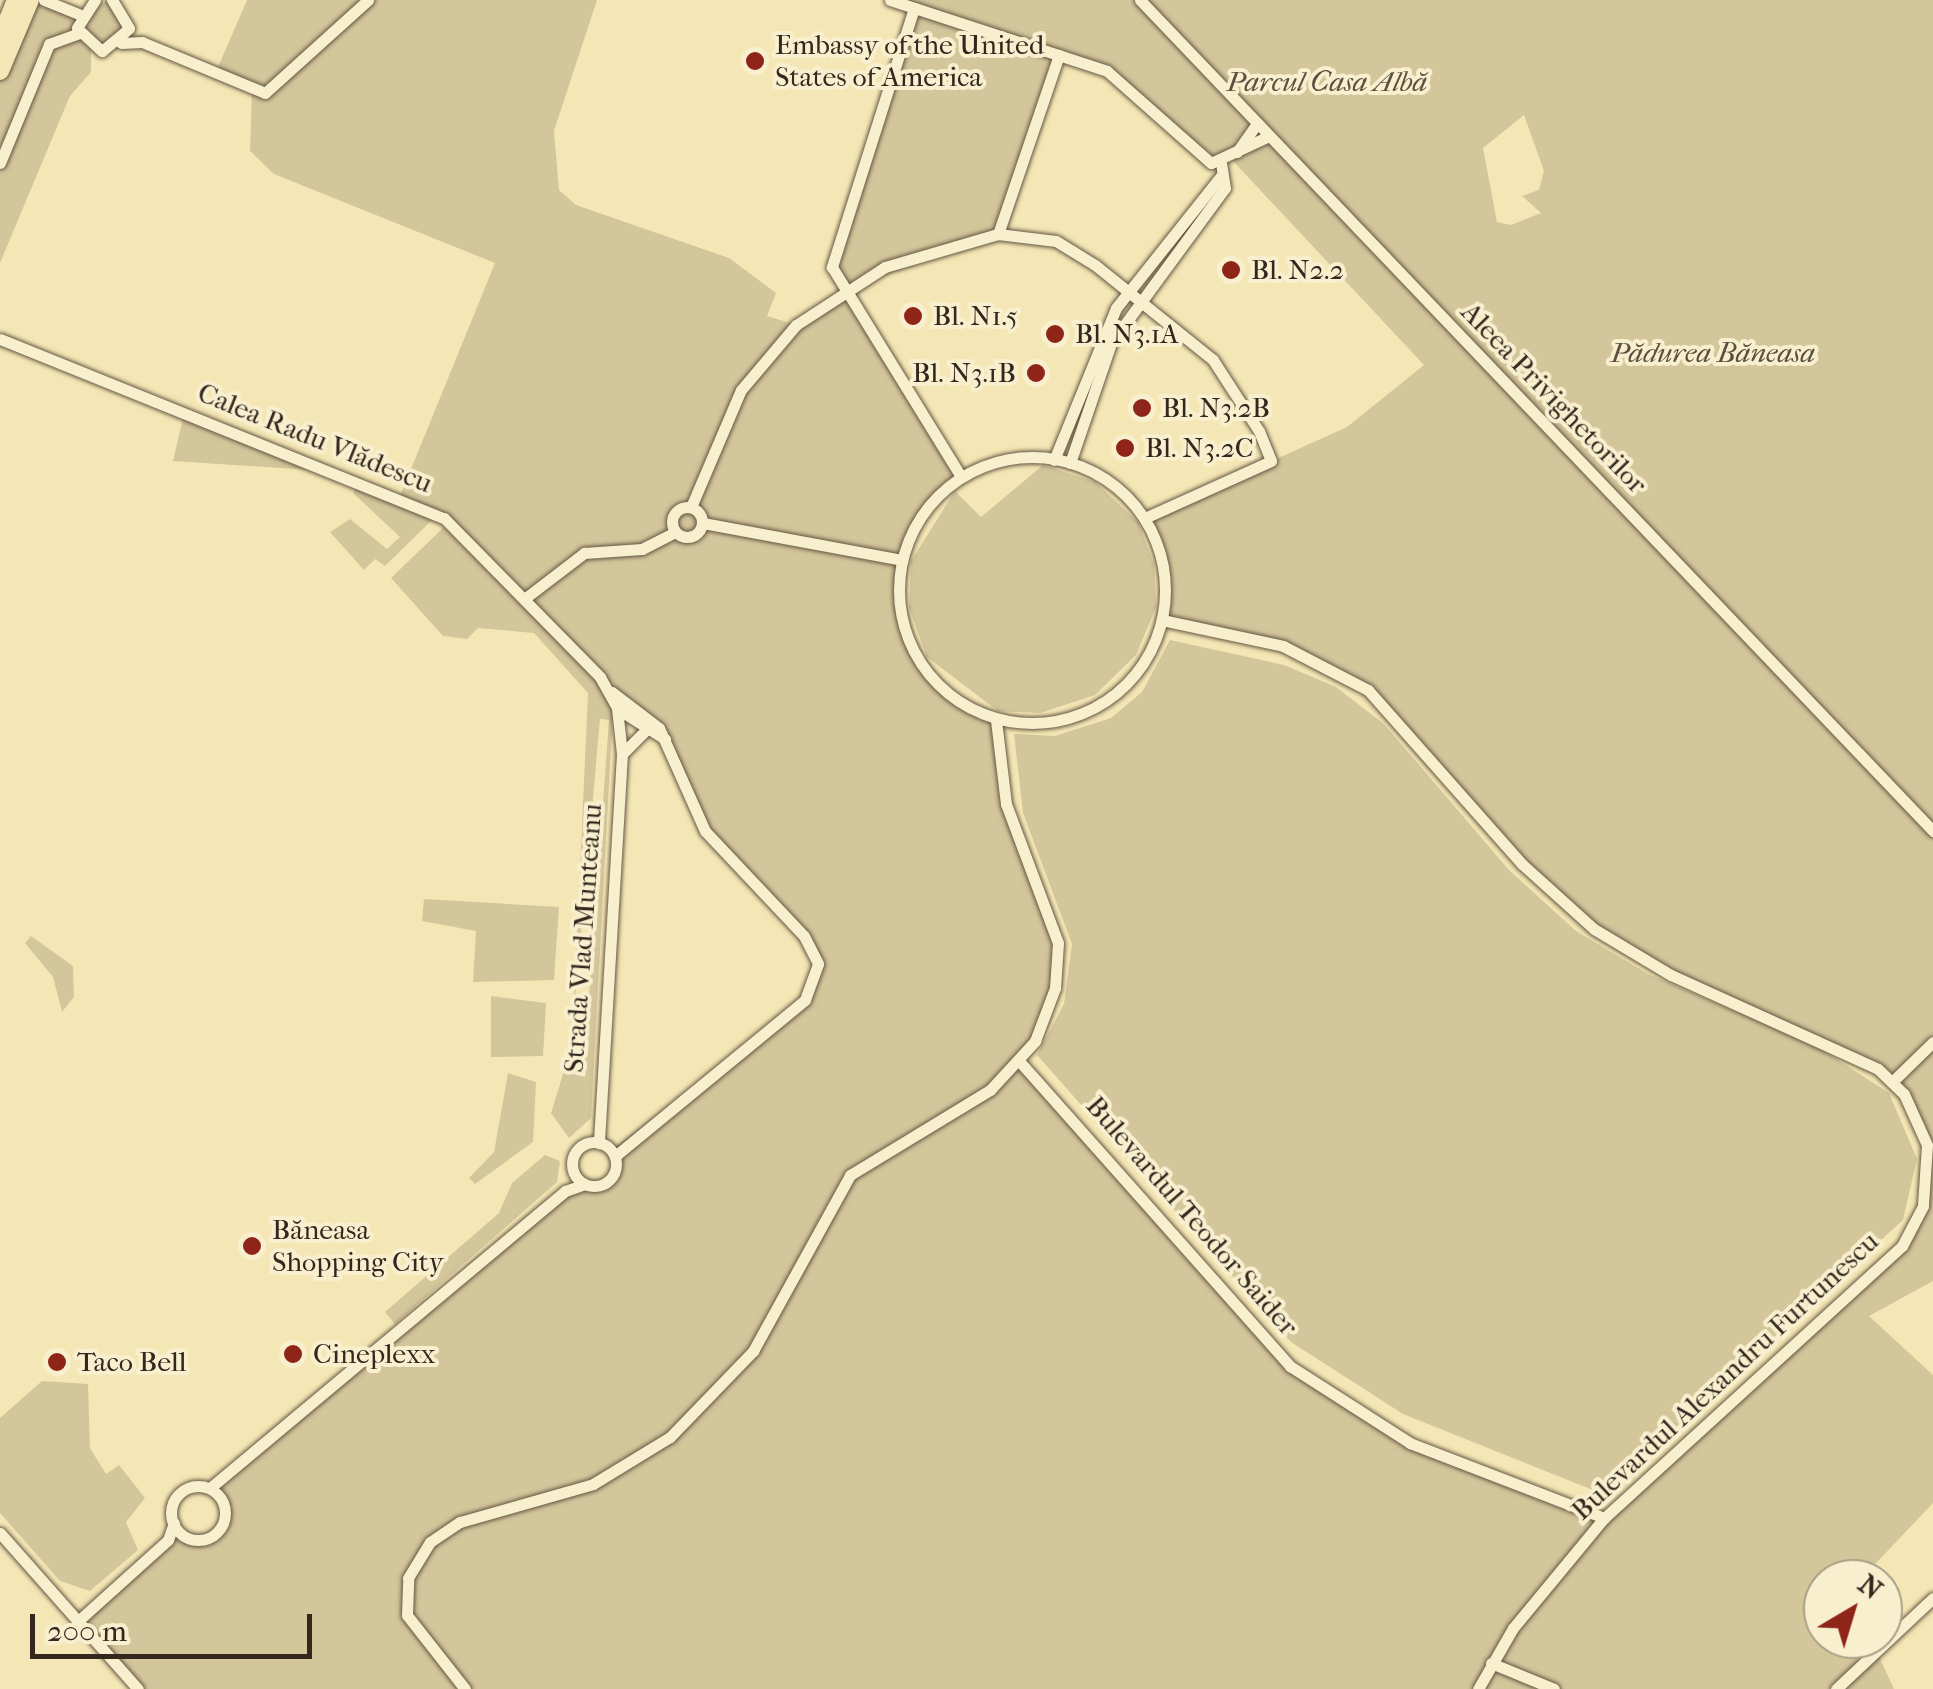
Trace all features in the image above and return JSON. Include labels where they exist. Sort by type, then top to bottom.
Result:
[{"type":"highway","points":[[0,39],[16,0]]},
{"type":"highway","points":[[0,70],[30,0]]},
{"type":"street","points":[[44,0],[79,14]]},
{"type":"street","points":[[94,0],[79,14],[79,33],[96,50],[142,42],[265,92],[368,0]]},
{"type":"street","points":[[112,0],[142,42]]},
{"type":"street","points":[[890,0],[1058,54],[1118,78],[1225,167]]},
{"type":"street","name":"Aleea Privighetorilor","points":[[1140,0],[1933,830]]},
{"type":"street","points":[[914,8],[832,251],[842,291],[961,476]]},
{"type":"street","points":[[121,44],[129,24]]},
{"type":"street","points":[[0,162],[49,44],[79,33]]},
{"type":"street","points":[[998,234],[1058,54]]},
{"type":"street","points":[[1054,460],[1088,359],[1127,290],[1258,123]]},
{"type":"street","points":[[1225,167],[1269,136]]},
{"type":"street","points":[[1070,463],[1091,387],[1138,298],[1225,188],[1225,167]]},
{"type":"street","points":[[675,532],[674,514],[691,507],[741,390],[796,325],[842,291],[885,267],[998,234],[1070,246],[1213,360],[1271,461],[1145,518]]},
{"type":"street","name":"Calea Radu Vlădescu","points":[[0,338],[423,506],[528,596],[610,690],[668,742],[705,831],[804,936],[818,973],[805,1000],[635,1137],[615,1156],[610,1180],[585,1184]]},
{"type":"street","points":[[1002,461],[1070,463],[1121,491],[1145,518],[1162,562],[1162,620],[1132,675],[1099,702],[1040,722],[996,720],[956,698],[919,662],[900,609],[902,560],[932,503],[961,476],[1002,461]]},
{"type":"street","points":[[691,507],[703,523],[902,560]]},
{"type":"street","points":[[528,596],[584,553],[642,549],[675,532],[693,536],[703,523]]},
{"type":"street","points":[[1162,620],[1283,646],[1338,670],[1390,709],[1522,864],[1594,929],[1893,1081],[1933,1042]]},
{"type":"street","name":"Calea Radu Vlădescu","points":[[610,690],[625,723],[622,754]]},
{"type":"street","points":[[465,1689],[407,1615],[408,1578],[430,1542],[460,1522],[593,1484],[670,1437],[753,1351],[850,1175],[1020,1062],[1049,1007],[1058,943],[1003,794],[996,720]]},
{"type":"street","points":[[625,723],[648,724]]},
{"type":"street","points":[[622,754],[648,724]]},
{"type":"street","name":"Strada Vlad Munteanu","points":[[597,1144],[595,1125],[622,754]]},
{"type":"street","name":"Bulevardul Teodor Saider","points":[[1020,1062],[1290,1366],[1410,1443],[1604,1518]]},
{"type":"street","name":"Bulevardul Alexandru Furtunescu","points":[[1478,1689],[1491,1663],[1604,1518],[1902,1246],[1923,1206],[1927,1145],[1893,1081]]},
{"type":"street","name":"Calea Radu Vlădescu","points":[[597,1144],[635,1137]]},
{"type":"street","points":[[565,1191],[574,1171],[597,1144],[615,1156]]},
{"type":"street","points":[[78,1621],[168,1540],[182,1492],[225,1483],[565,1191],[585,1184],[574,1171]]},
{"type":"street","points":[[168,1540],[218,1531],[225,1483]]},
{"type":"street","points":[[210,1488],[221,1498]]},
{"type":"street","points":[[174,1523],[188,1537]]},
{"type":"street","points":[[0,1533],[138,1689]]},
{"type":"street","points":[[1836,1689],[1933,1598]]},
{"type":"street","points":[[1491,1663],[1554,1689]]},
{"type":"green space","points":[[30,0],[82,9],[112,0],[129,18],[121,43],[91,48],[91,72],[70,96],[0,263],[0,71]]},
{"type":"green space","points":[[247,0],[597,0],[554,131],[559,190],[576,205],[729,258],[776,293],[767,316],[796,325],[842,291],[832,267],[914,9],[890,0],[1933,0],[1933,1281],[1869,1316],[1933,1375],[1933,1503],[1880,1559],[1803,1559],[1803,1659],[1880,1659],[1894,1689],[138,1689],[78,1621],[179,1531],[197,1539],[221,1527],[225,1507],[214,1491],[579,1179],[609,1180],[611,1150],[805,1000],[815,951],[705,831],[676,753],[477,545],[400,496],[495,263],[274,174],[250,151],[252,91],[215,74]],"holes":[[[1059,55],[1127,85],[1221,164],[1232,160],[1424,365],[1347,427],[1145,518],[1162,562],[1162,620],[1308,655],[1390,709],[1558,899],[1671,975],[1893,1081],[1927,1145],[1918,1222],[1902,1246],[1604,1518],[1410,1443],[1262,1340],[1020,1062],[1055,988],[1055,920],[997,766],[996,720],[934,681],[900,609],[913,531],[961,477],[843,291],[998,234]],[[1524,115],[1544,171],[1539,190],[1522,196],[1541,213],[1511,225],[1497,222],[1483,148]]]},
{"type":"green space","points":[[183,418],[310,470],[173,461]]},
{"type":"green space","points":[[1043,465],[1095,482],[1138,522],[1154,564],[1156,607],[1136,655],[1095,695],[1040,713],[998,711],[927,657],[909,608],[911,561],[955,491],[981,517]]},
{"type":"green space","points":[[358,484],[434,518],[385,566],[375,559],[364,570],[330,532],[350,519],[387,549],[400,537],[353,493]]},
{"type":"green space","points":[[444,527],[606,690],[613,709],[591,1118],[569,1138],[551,1113],[564,1071],[584,1065],[609,720],[600,719],[573,1023],[588,693],[534,633],[478,628],[467,639],[443,636],[391,578]]},
{"type":"green space","points":[[1170,640],[1284,665],[1336,687],[1384,724],[1509,870],[1576,931],[1648,974],[1816,1046],[1889,1093],[1917,1159],[1903,1220],[1603,1494],[1403,1414],[1291,1342],[1037,1055],[1064,1004],[1072,944],[1023,813],[1014,734],[1055,736],[1111,718],[1142,692]]},
{"type":"green space","points":[[424,899],[559,907],[554,980],[473,982],[476,931],[422,921]]},
{"type":"green space","points":[[31,936],[73,966],[74,997],[62,1012],[53,977],[25,943]]},
{"type":"green space","points":[[491,996],[546,1003],[543,1056],[491,1057]]},
{"type":"green space","points":[[508,1073],[536,1082],[533,1142],[475,1184],[469,1178],[494,1152]]},
{"type":"green space","points":[[545,1155],[560,1161],[557,1182],[395,1324],[385,1312],[499,1213],[512,1183]]},
{"type":"green space","points":[[42,1381],[88,1384],[90,1448],[106,1474],[119,1465],[145,1498],[126,1522],[138,1550],[90,1591],[60,1581],[0,1513],[0,1418]]},
{"type":"place","name":"Embassy of the United States of America","points":[[755,61]]},
{"type":"place","name":"Bl. N2.2","points":[[1231,270]]},
{"type":"place","name":"Bl. N1.5","points":[[913,316]]},
{"type":"place","name":"Bl. N3.1A","points":[[1055,334]]},
{"type":"place","name":"Bl. N3.1B","points":[[1036,373]]},
{"type":"place","name":"Bl. N3.2B","points":[[1142,408]]},
{"type":"place","name":"Bl. N3.2C","points":[[1125,448]]},
{"type":"place","name":"Băneasa Shopping City","points":[[252,1246]]},
{"type":"place","name":"Cineplexx","points":[[293,1354]]},
{"type":"place","name":"Taco Bell","points":[[57,1362]]},
{"type":"park label","name":"Parcul Casa Albă","points":[[1327,82]]},
{"type":"park label","name":"Pădurea Băneasa","points":[[1713,353]]}]
